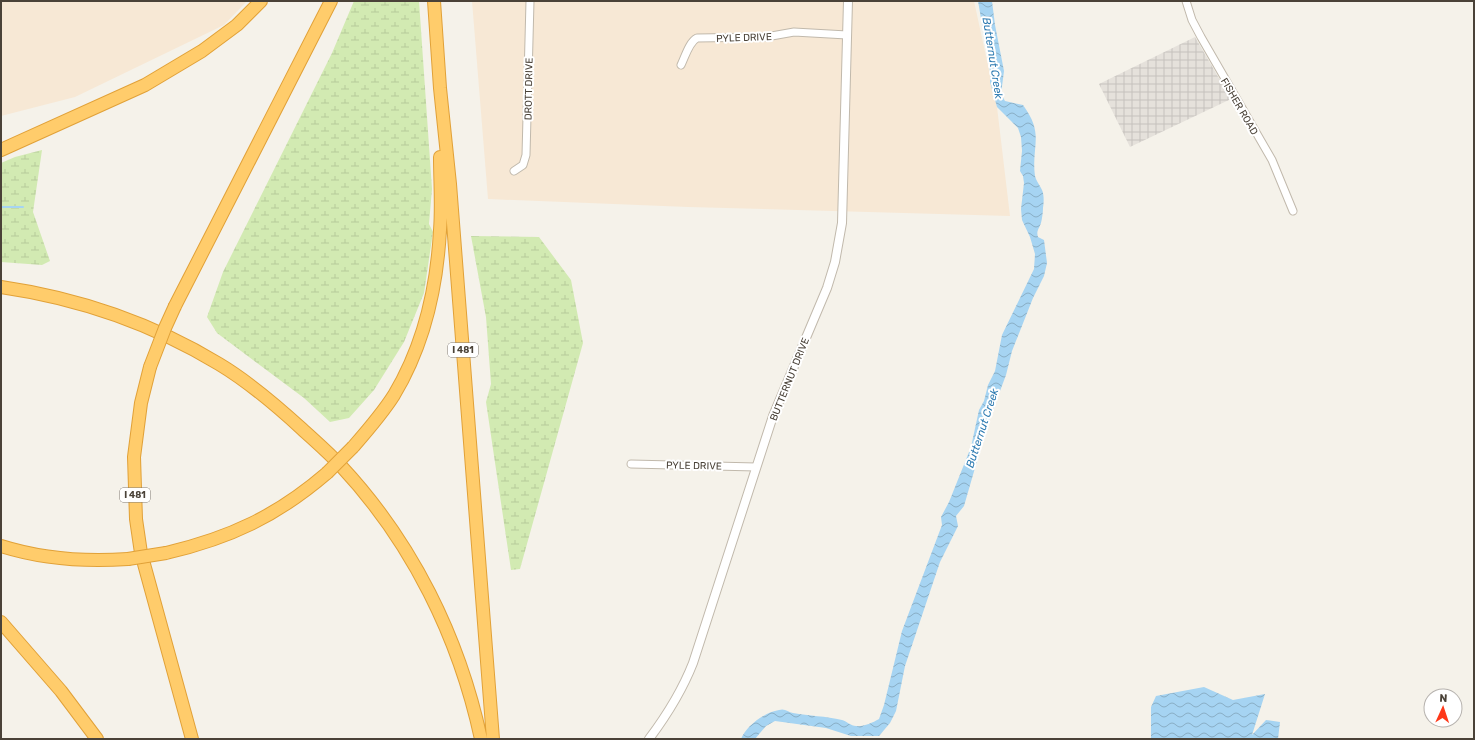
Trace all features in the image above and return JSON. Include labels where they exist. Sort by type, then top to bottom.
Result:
[{"type":"highway","points":[[1,150],[145,86],[202,51],[237,25],[261,1]]},
{"type":"highway","name":"I 481","points":[[192,739],[141,552],[136,519],[134,457],[141,403],[150,367],[175,306],[331,1]]},
{"type":"highway","name":"I 481","points":[[434,1],[440,88],[450,184],[493,739]]},
{"type":"highway","points":[[1,546],[29,554],[89,560],[128,559],[166,553],[210,541],[248,526],[288,504],[327,473],[353,447],[375,422],[394,395],[408,369],[421,337],[431,304],[437,268],[440,229],[440,88]]},
{"type":"highway","points":[[1,286],[49,295],[90,306],[117,315],[184,345],[219,364],[271,401],[333,457],[363,491],[385,520],[408,554],[429,591],[443,620],[463,671],[476,715],[481,739]]},
{"type":"highway","points":[[1,622],[61,691],[97,739]]},
{"type":"street","name":"DROTT DRIVE","points":[[514,171],[523,165],[526,155],[530,1]]},
{"type":"street","name":"BUTTERNUT DRIVE","points":[[649,739],[677,698],[693,663],[773,416],[827,288],[839,243],[842,223],[848,1]]},
{"type":"street","name":"FISHER ROAD","points":[[1186,1],[1192,20],[1201,37],[1272,160],[1293,211]]},
{"type":"street","name":"PYLE DRIVE","points":[[681,65],[694,39],[697,38],[766,37],[794,32],[847,35]]},
{"type":"street","name":"PYLE DRIVE","points":[[631,464],[756,467]]},
{"type":"shaded area","points":[[1,1],[247,1],[224,25],[75,97],[1,116]]},
{"type":"shaded area","points":[[472,1],[974,1],[997,107],[1010,216],[688,207],[488,199]]},
{"type":"shaded area","points":[[1195,37],[1231,99],[1130,147],[1099,84]]},
{"type":"green space","points":[[354,1],[419,1],[432,189],[429,224],[433,232],[424,293],[404,342],[374,390],[349,418],[330,422],[304,398],[217,333],[207,317],[223,272],[332,53]]},
{"type":"green space","points":[[42,150],[33,212],[50,261],[42,265],[1,262],[1,163],[15,157]]},
{"type":"green space","points":[[471,236],[539,237],[571,280],[583,343],[520,569],[511,570],[486,402],[491,384],[486,317]]},
{"type":"water","name":"Butternut Creek","points":[[978,1],[992,1],[1004,71],[1001,94],[1005,101],[1023,105],[1034,124],[1036,140],[1034,165],[1035,176],[1043,192],[1044,198],[1042,220],[1037,233],[1038,237],[1044,240],[1047,263],[1044,276],[1033,298],[1012,351],[1006,375],[988,423],[964,506],[956,516],[958,526],[940,562],[905,666],[896,711],[890,723],[879,736],[851,736],[826,728],[775,721],[766,726],[755,739],[741,739],[747,729],[757,720],[774,711],[785,710],[793,713],[842,720],[856,726],[862,726],[879,719],[884,705],[902,631],[942,525],[941,517],[949,502],[971,447],[979,410],[984,401],[988,385],[995,371],[1002,335],[1034,269],[1035,254],[1030,237],[1022,220],[1021,209],[1024,183],[1023,176],[1020,171],[1022,151],[1021,137],[1018,128],[997,107],[990,82],[990,71]]},
{"type":"water","points":[[1204,687],[1233,700],[1265,694],[1252,735],[1266,720],[1280,722],[1278,739],[1151,739],[1151,707],[1156,696]]},
{"type":"waterway","points":[[1,207],[23,207]]}]
